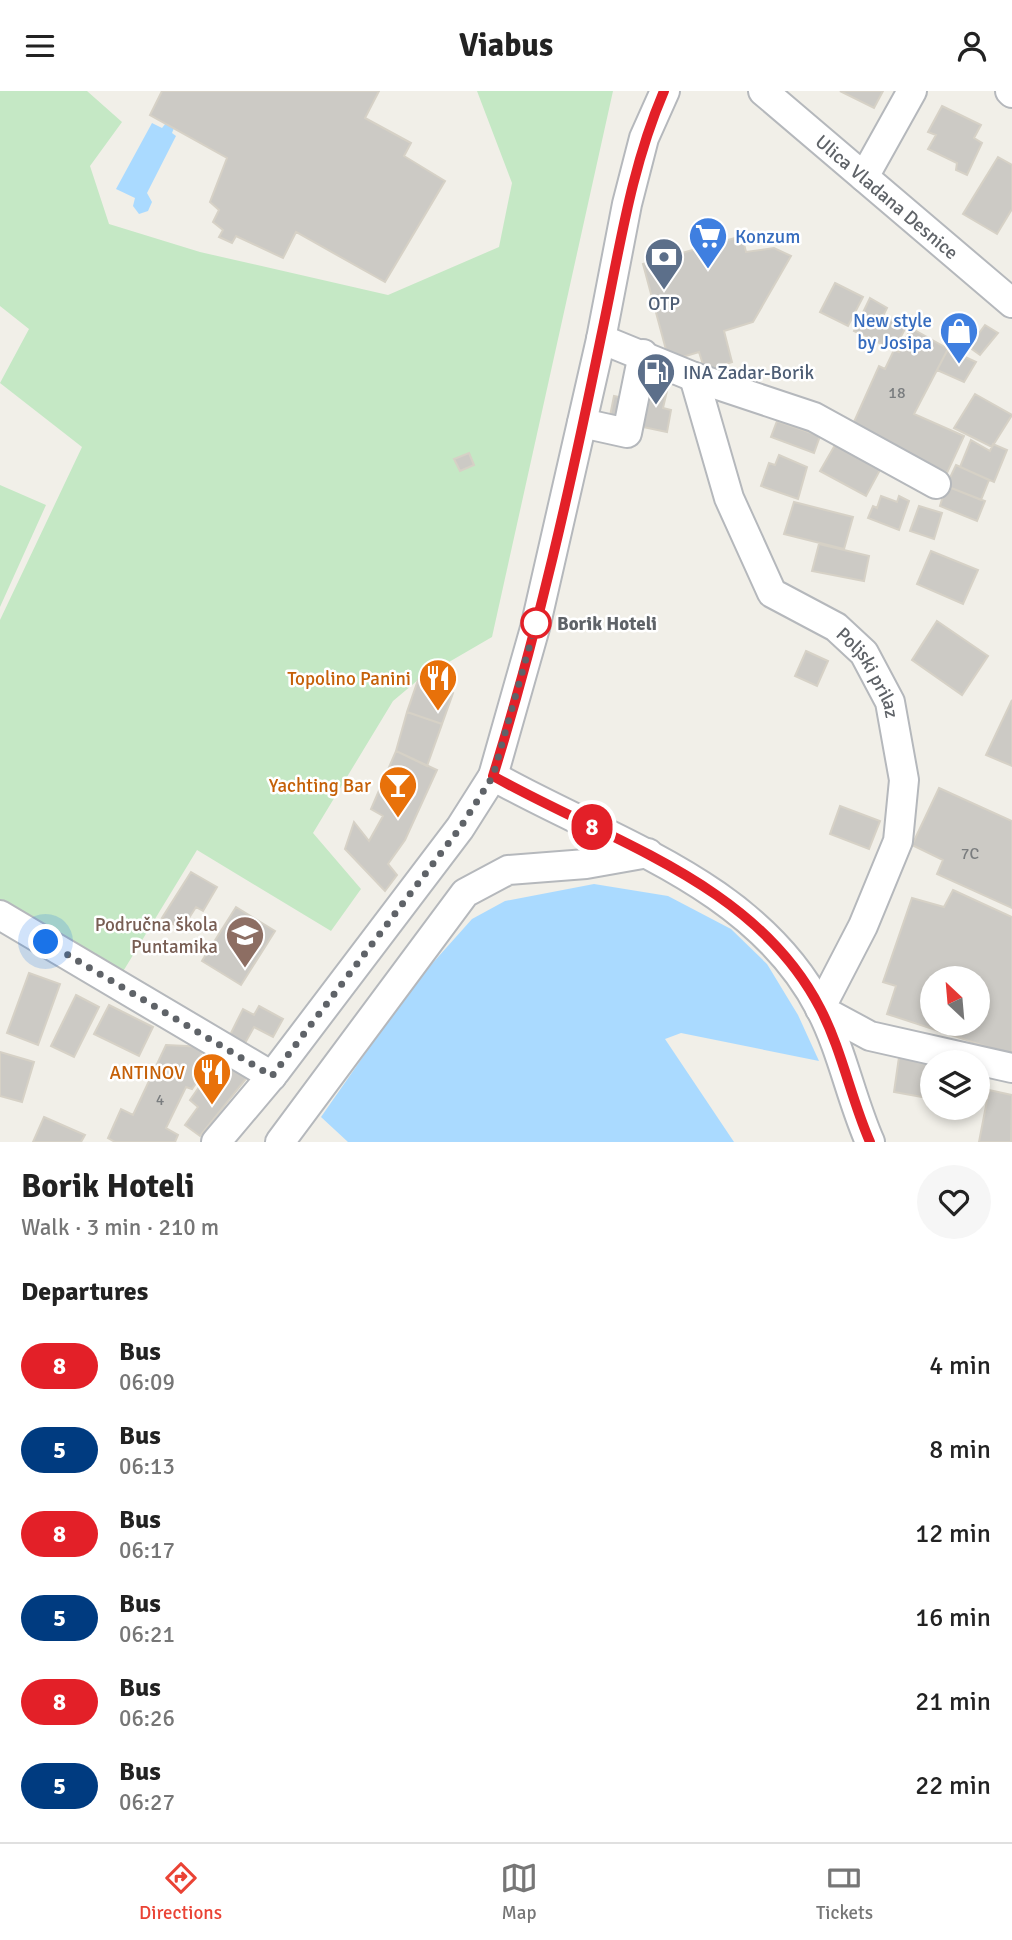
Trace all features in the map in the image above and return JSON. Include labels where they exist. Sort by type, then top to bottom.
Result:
[{"type":"street","points":[[216,1142],[272,1076],[460,828],[493,776],[535,628],[601,339],[627,204],[644,138],[664,91]]},
{"type":"street","name":"Ulica Vladana Desnice","points":[[763,91],[1012,303]]},
{"type":"street","points":[[864,177],[912,91]]},
{"type":"street","points":[[601,339],[643,353],[694,377],[814,417],[936,484]]},
{"type":"street","points":[[582,423],[627,433],[643,353]]},
{"type":"street","name":"Poljski prilaz","points":[[694,377],[729,498],[772,593],[836,627],[864,653],[890,702],[904,780],[898,841],[863,926],[820,1009]]},
{"type":"street","points":[[493,776],[554,810],[648,853],[742,912],[786,955],[820,1009],[870,1142]]},
{"type":"street","points":[[280,1142],[465,893],[508,870],[586,864],[648,853]]},
{"type":"street","points":[[0,915],[272,1076]]},
{"type":"street","points":[[820,1009],[870,1036],[1012,1068]]},
{"type":"green space","points":[[0,91],[87,91],[122,122],[90,166],[109,224],[200,252],[388,295],[499,247],[512,183],[477,91],[613,91],[492,637],[418,680],[393,701],[313,833],[361,889],[331,931],[197,850],[116,983],[0,915],[0,620],[82,447],[0,383],[29,329],[0,306]]},
{"type":"green space","points":[[0,485],[46,505],[0,607]]},
{"type":"water","points":[[152,123],[162,128],[166,123],[174,128],[172,133],[176,136],[147,193],[152,202],[148,211],[139,214],[133,206],[135,198],[116,189]]},
{"type":"water","points":[[594,884],[668,896],[731,929],[767,964],[798,1015],[819,1061],[681,1033],[665,1039],[734,1142],[348,1142],[321,1117],[413,985],[472,919],[505,901]]},
{"type":"building","points":[[162,91],[379,91],[365,118],[411,143],[404,156],[445,181],[385,282],[296,232],[283,258],[236,236],[232,243],[219,237],[223,230],[213,222],[219,210],[210,202],[227,158],[150,115]]},
{"type":"building","points":[[840,91],[883,91],[874,108]]},
{"type":"building","points":[[942,106],[981,125],[974,138],[982,143],[967,175],[956,170],[957,163],[928,149],[936,135],[928,132]]},
{"type":"building","points":[[998,157],[1012,165],[1012,209],[997,234],[963,214]]},
{"type":"building","points":[[742,236],[746,252],[774,248],[791,256],[753,322],[724,331],[732,362],[705,371],[699,352],[669,361],[643,264]]},
{"type":"building","points":[[835,283],[863,297],[848,326],[820,312]]},
{"type":"building","points":[[870,298],[887,308],[883,316],[906,327],[894,350],[854,331]]},
{"type":"building","points":[[985,325],[998,333],[980,355],[969,347]]},
{"type":"building","points":[[911,328],[948,349],[914,414],[964,436],[947,473],[853,424],[879,366],[885,369],[894,350],[899,352]]},
{"type":"building","points":[[948,349],[976,362],[964,382],[937,370]]},
{"type":"building","name":"INA Zadar-Borik","points":[[654,375],[670,378],[663,408],[671,410],[667,432],[643,427]]},
{"type":"building","points":[[975,394],[1012,415],[992,447],[954,428]]},
{"type":"building","points":[[614,396],[648,403],[643,427],[609,421]]},
{"type":"building","points":[[777,421],[820,436],[814,453],[771,437]]},
{"type":"building","points":[[971,440],[990,451],[993,444],[1007,450],[994,482],[960,467]]},
{"type":"building","points":[[835,445],[880,470],[866,496],[820,471]]},
{"type":"building","points":[[469,453],[474,465],[460,471],[454,459]]},
{"type":"building","points":[[779,455],[807,467],[798,499],[761,486],[769,463],[775,465]]},
{"type":"building","points":[[956,465],[989,480],[981,500],[946,486]]},
{"type":"building","points":[[946,486],[985,501],[977,521],[940,506]]},
{"type":"building","points":[[881,496],[897,502],[899,496],[909,501],[899,530],[868,518],[873,506],[877,508]]},
{"type":"building","points":[[794,502],[853,517],[844,549],[784,534]]},
{"type":"building","points":[[919,506],[942,513],[934,539],[910,531]]},
{"type":"building","points":[[819,544],[869,556],[864,581],[812,571]]},
{"type":"building","points":[[931,551],[978,570],[963,604],[917,584]]},
{"type":"building","points":[[937,621],[988,656],[962,695],[912,660]]},
{"type":"building","points":[[806,651],[828,661],[817,686],[795,676]]},
{"type":"building","points":[[418,680],[453,693],[442,724],[407,712]]},
{"type":"building","points":[[1012,700],[1012,766],[986,755]]},
{"type":"building","points":[[407,712],[442,724],[427,766],[396,751]]},
{"type":"building","name":"Yachting Bar","points":[[396,751],[437,770],[405,840],[388,864],[397,875],[385,891],[345,849],[354,822],[369,841],[383,816],[371,809]]},
{"type":"building","points":[[939,788],[1012,821],[1012,908],[937,874],[943,860],[912,845]]},
{"type":"building","points":[[840,806],[880,821],[869,849],[830,834]]},
{"type":"building","points":[[191,872],[217,887],[203,911],[196,907],[182,929],[162,918]]},
{"type":"building","points":[[953,890],[1012,917],[1012,1055],[954,1036],[990,1036],[990,966],[920,966],[920,1025],[887,1014],[896,986],[883,982],[912,898],[944,907]]},
{"type":"building","points":[[236,907],[275,931],[241,985],[202,961]]},
{"type":"building","points":[[29,973],[60,984],[38,1045],[7,1033]]},
{"type":"building","points":[[76,995],[99,1007],[74,1057],[51,1046]]},
{"type":"building","points":[[109,1005],[153,1027],[139,1056],[94,1034]]},
{"type":"building","points":[[259,1006],[283,1019],[273,1037],[254,1027],[244,1045],[229,1037],[243,1009],[254,1015]]},
{"type":"building","points":[[166,1045],[205,1047],[198,1060],[207,1067],[192,1089],[186,1087],[166,1128],[178,1135],[175,1142],[115,1142],[108,1138],[121,1109],[133,1115]]},
{"type":"building","points":[[0,1052],[34,1062],[22,1102],[0,1096]]},
{"type":"building","points":[[220,1057],[249,1075],[200,1136],[185,1125],[198,1107],[190,1100]]},
{"type":"building","points":[[899,1057],[920,1060],[920,1097],[894,1092]]},
{"type":"building","points":[[990,1090],[1012,1095],[1011,1142],[979,1142],[983,1120],[990,1120]]},
{"type":"building","points":[[44,1117],[85,1135],[81,1142],[33,1142]]},
{"type":"bus line","name":"8","points":[[664,91],[644,138],[627,204],[601,339],[535,628],[512,717],[493,776],[554,810],[648,853],[742,912],[786,955],[820,1009],[870,1142]]},
{"type":"place","name":"Konzum","points":[[708,270]]},
{"type":"place","name":"OTP","points":[[664,291]]},
{"type":"place","name":"New style by Josipa","points":[[959,365]]},
{"type":"place","name":"INA Zadar-Borik","points":[[656,406]]},
{"type":"place","name":"Borik Hoteli","points":[[536,623]]},
{"type":"place","name":"Topolino Panini","points":[[438,712]]},
{"type":"place","name":"Yachting Bar","points":[[398,819]]},
{"type":"place","name":"Područna škola Puntamika","points":[[245,969]]},
{"type":"place","name":"ANTINOV","points":[[212,1106]]},
{"type":"route","points":[[46,942],[272,1076],[460,828],[493,776],[512,717],[536,623]]}]
